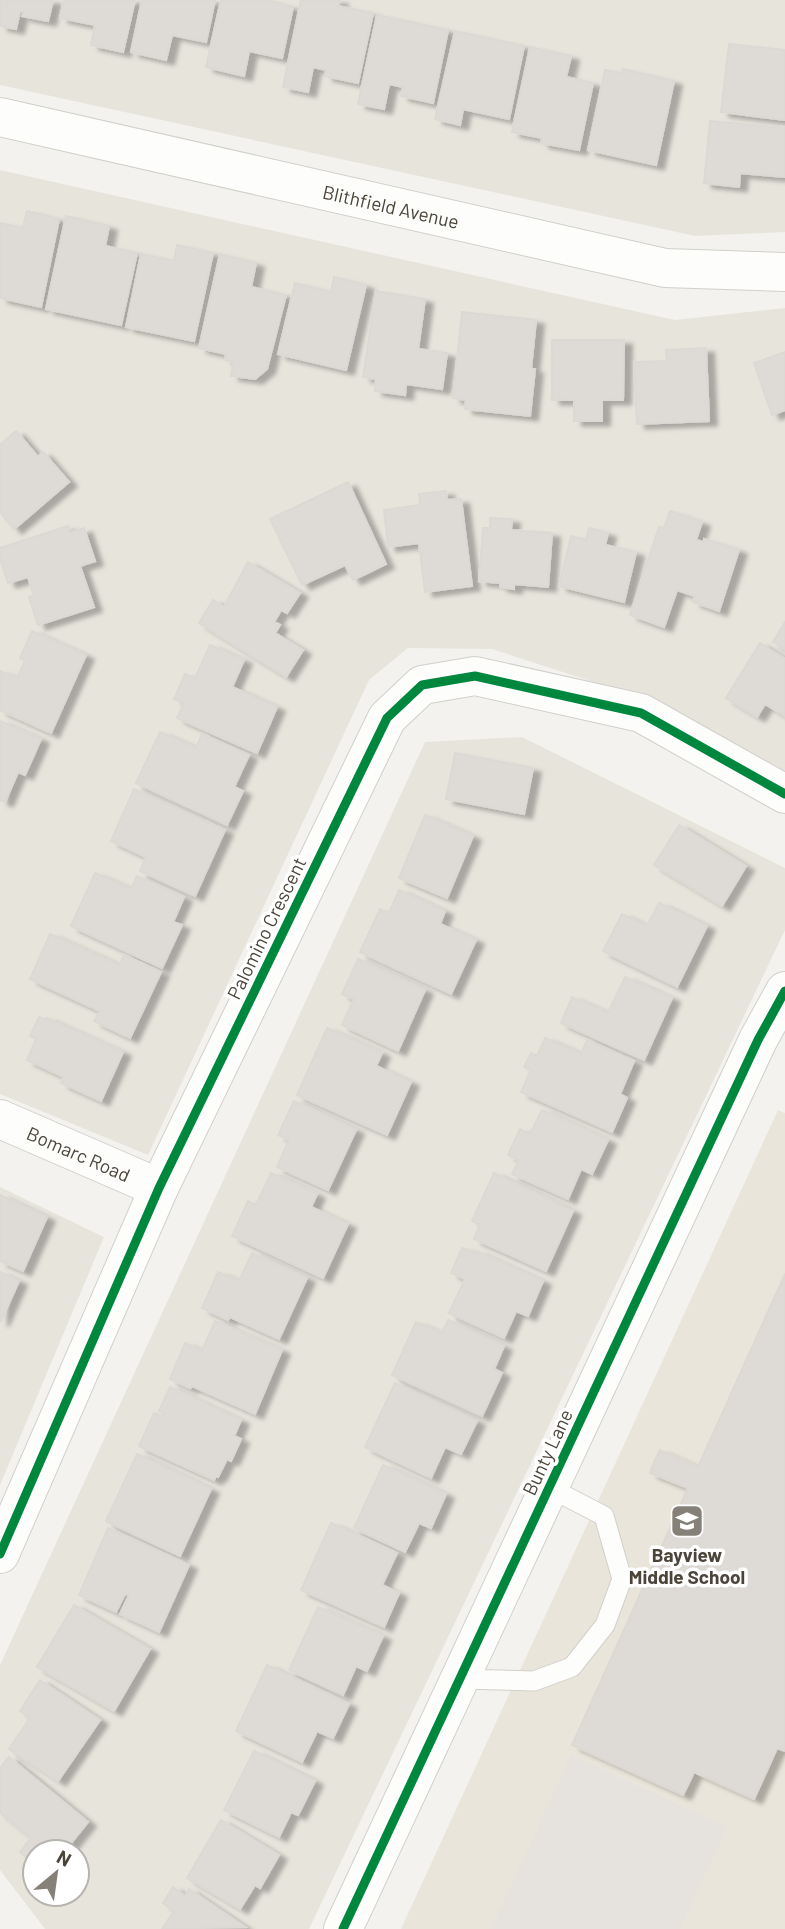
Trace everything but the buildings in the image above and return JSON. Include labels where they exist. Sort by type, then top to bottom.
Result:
[{"type":"street","name":"Blithfield Avenue","points":[[0,117],[664,268],[785,272]]},
{"type":"street","name":"Palomino Crescent","points":[[0,1554],[159,1188],[387,718],[422,685],[475,677],[641,713],[785,794]]},
{"type":"street","name":"Bunty Lane","points":[[343,1929],[758,1040],[785,991]]},
{"type":"street","name":"Bomarc Road","points":[[0,1119],[159,1188]]},
{"type":"lane","points":[[459,1679],[534,1681],[572,1667],[605,1625],[622,1579],[604,1516],[550,1488]]},
{"type":"shaded area","points":[[0,0],[785,0],[785,232],[695,236],[0,85]]},
{"type":"shaded area","points":[[0,170],[675,320],[785,308],[785,771],[664,705],[492,649],[408,648],[369,680],[148,1155],[0,1094]]},
{"type":"shaded area","points":[[522,737],[785,868],[785,930],[309,1929],[45,1929],[29,1908],[91,1908],[91,1838],[21,1838],[21,1898],[0,1870],[0,1665],[425,742]]},
{"type":"shaded area","name":"Bayview Middle School","points":[[778,1110],[785,1113],[785,1929],[401,1929]]},
{"type":"shaded area","points":[[0,1187],[104,1237],[0,1485]]},
{"type":"shaded area","points":[[571,1755],[727,1827],[680,1929],[491,1929]]},
{"type":"cycle path","points":[[0,1554],[159,1188],[387,718],[422,685],[475,676],[641,713],[785,794]]},
{"type":"cycle path","points":[[343,1929],[758,1040],[785,991]]},
{"type":"place","name":"Bayview Middle School","points":[[687,1521]]}]
